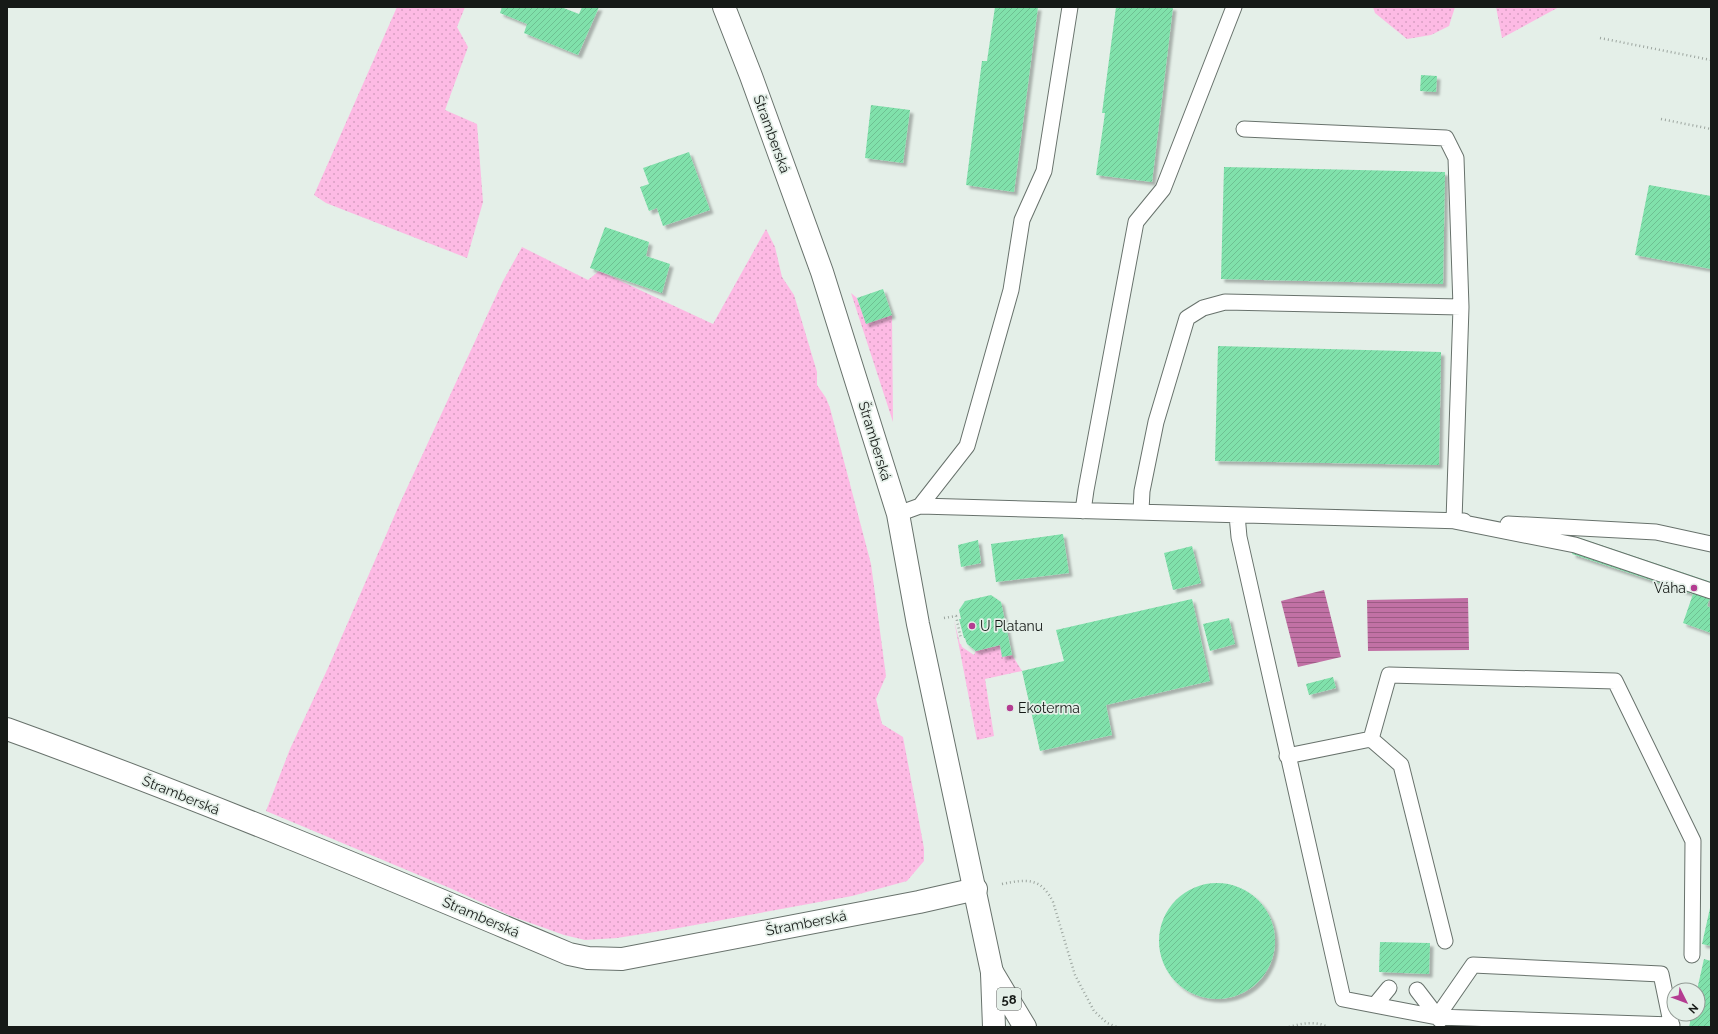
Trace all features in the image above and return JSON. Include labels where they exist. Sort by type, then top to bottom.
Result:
[{"type":"street","name":"Štramberská","points":[[724,7],[751,76],[822,272],[898,514],[918,624],[1005,1027]]},
{"type":"street","name":"Štramberská","points":[[7,730],[129,775],[446,902],[570,954],[588,958],[622,959],[919,902],[976,889]]},
{"type":"street","name":"58","points":[[992,972],[994,1027]]},
{"type":"street","name":"58","points":[[992,972],[1026,1027]]},
{"type":"lane","points":[[920,506],[967,446],[1011,290],[1022,220],[1044,171],[1070,7]]},
{"type":"lane","points":[[1083,511],[1136,222],[1163,190],[1234,7]]},
{"type":"lane","points":[[1244,129],[1446,138],[1456,158],[1461,307],[1454,521]]},
{"type":"lane","points":[[1141,511],[1142,491],[1156,422],[1187,318],[1203,308],[1225,302],[1461,307]]},
{"type":"lane","points":[[898,514],[920,506],[1083,511],[1141,511],[1454,521],[1656,532],[1711,544]]},
{"type":"lane","points":[[1237,515],[1238,537],[1343,999],[1375,1005],[1441,1022],[1672,1026],[1661,974],[1473,965],[1441,1022]]},
{"type":"lane","points":[[1454,521],[1574,545],[1711,591]]},
{"type":"lane","points":[[1371,739],[1389,675],[1615,681],[1693,841],[1692,955]]},
{"type":"lane","points":[[1287,756],[1371,739]]},
{"type":"lane","points":[[1371,739],[1401,765],[1445,941]]},
{"type":"lane","points":[[1375,1005],[1389,988]]},
{"type":"lane","points":[[1417,990],[1441,1022]]},
{"type":"path","points":[[1600,38],[1711,60]]},
{"type":"path","points":[[1661,119],[1711,130]]},
{"type":"path","points":[[976,889],[1019,880],[1028,880],[1043,887],[1053,902],[1078,981],[1094,1011],[1107,1023],[1117,1027]]},
{"type":"path","points":[[1289,1027],[1308,1022],[1323,1024],[1328,1027]]},
{"type":"shaded area","points":[[397,7],[465,7],[457,27],[468,47],[445,110],[477,124],[483,202],[467,258],[326,203],[314,195]]},
{"type":"shaded area","points":[[1373,7],[1455,7],[1449,26],[1431,35],[1407,39],[1375,13]]},
{"type":"shaded area","points":[[1496,7],[1559,7],[1502,38]]},
{"type":"shaded area","points":[[766,229],[775,247],[782,277],[794,295],[817,372],[817,385],[826,398],[830,408],[871,564],[886,676],[876,699],[882,724],[903,737],[924,848],[924,861],[907,881],[852,896],[673,929],[617,938],[585,940],[564,935],[511,916],[452,889],[266,811],[290,749],[328,668],[400,503],[503,281],[522,247],[588,280],[599,271],[713,324]]},
{"type":"shaded area","points":[[851,293],[857,298],[866,323],[892,315],[893,422]]},
{"type":"shaded area","points":[[1324,590],[1341,657],[1298,667],[1281,601]]},
{"type":"shaded area","points":[[1468,598],[1469,650],[1368,651],[1367,600]]},
{"type":"shaded area","points":[[954,620],[962,647],[974,655],[976,651],[1000,645],[1012,655],[1022,671],[985,679],[994,736],[977,740]]},
{"type":"building","points":[[502,7],[561,7],[579,14],[582,7],[599,7],[578,55],[524,33],[527,24],[500,13]]},
{"type":"building","points":[[995,7],[1038,7],[1014,192],[966,185],[982,61],[987,61]]},
{"type":"building","points":[[1116,7],[1173,7],[1152,182],[1096,175],[1105,113],[1102,113]]},
{"type":"building","points":[[1421,75],[1437,76],[1436,92],[1420,91]]},
{"type":"building","points":[[871,105],[910,110],[903,163],[865,158]]},
{"type":"building","points":[[689,152],[710,210],[663,226],[657,208],[649,211],[640,187],[649,184],[643,168]]},
{"type":"building","points":[[1224,167],[1445,172],[1443,284],[1221,279]]},
{"type":"building","points":[[1649,185],[1711,196],[1711,269],[1635,255]]},
{"type":"building","points":[[605,227],[649,242],[646,256],[670,264],[662,293],[590,268]]},
{"type":"building","points":[[883,289],[892,315],[866,324],[857,298]]},
{"type":"building","points":[[1218,346],[1441,352],[1439,465],[1215,461]]},
{"type":"building","points":[[1063,534],[1069,573],[996,582],[991,544]]},
{"type":"building","points":[[1577,537],[1711,582],[1711,601],[1709,600],[1707,606],[1711,608],[1711,633],[1683,623],[1693,594],[1572,554]]},
{"type":"building","points":[[978,540],[981,563],[961,567],[958,545]]},
{"type":"building","points":[[1192,546],[1201,583],[1173,590],[1164,553]]},
{"type":"building","points":[[991,595],[1001,602],[1012,655],[1002,657],[1000,645],[976,651],[967,644],[964,638],[959,619],[961,619],[959,610],[965,601]]},
{"type":"building","points":[[1192,599],[1210,681],[1106,705],[1112,735],[1040,751],[1022,671],[1064,661],[1056,630]]},
{"type":"building","points":[[1229,618],[1235,644],[1210,651],[1203,624]]},
{"type":"building","points":[[1333,677],[1336,688],[1309,695],[1306,684]]},
{"type":"building","points":[[1217,883],[1239,887],[1249,892],[1258,900],[1266,909],[1271,919],[1275,941],[1271,963],[1266,973],[1258,982],[1249,990],[1239,995],[1217,999],[1195,995],[1185,990],[1176,982],[1168,973],[1163,963],[1159,941],[1163,919],[1168,909],[1176,900],[1185,892],[1195,887]]},
{"type":"building","points":[[1711,908],[1711,946],[1702,944]]},
{"type":"building","points":[[1380,942],[1430,943],[1429,974],[1379,972]]},
{"type":"building","points":[[1704,959],[1711,961],[1711,1027],[1689,1027],[1690,1022],[1706,1022],[1706,982],[1699,982]]},
{"type":"place","name":"Váha","points":[[1694,588]]},
{"type":"place","name":"U Platanu","points":[[972,626]]},
{"type":"place","name":"Ekoterma","points":[[1010,708]]}]
